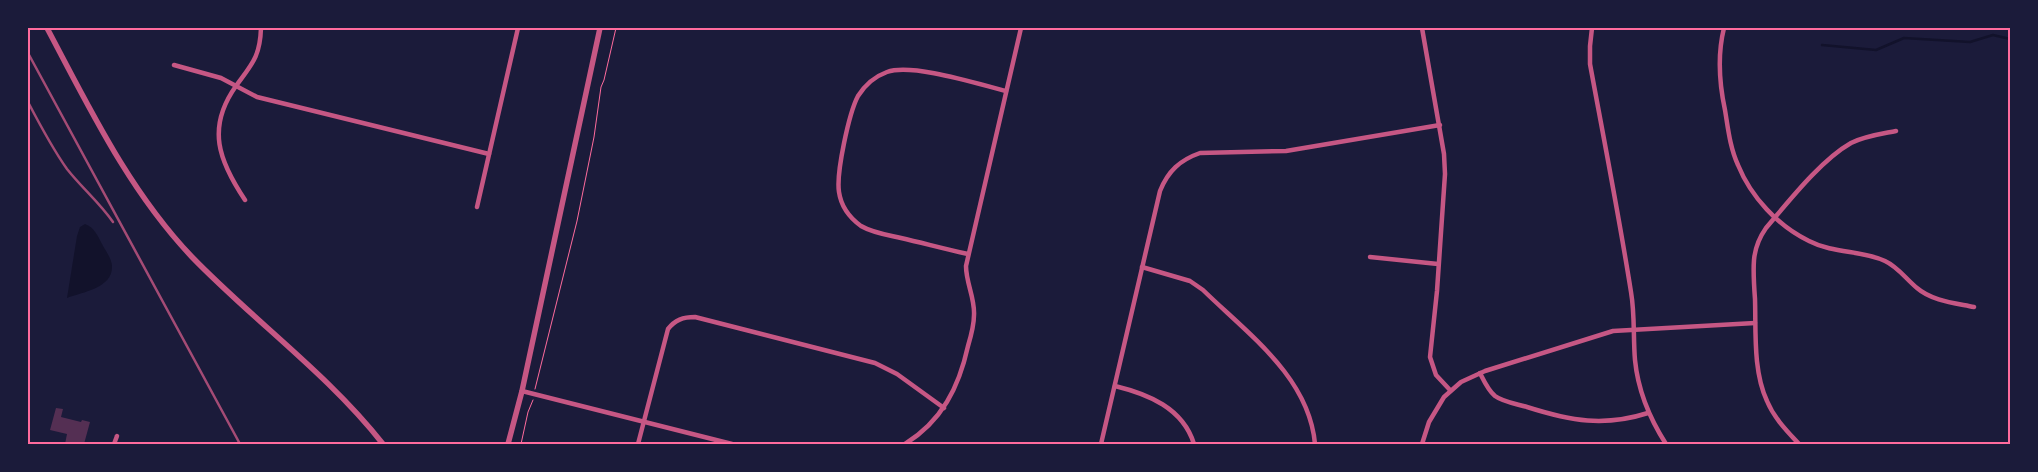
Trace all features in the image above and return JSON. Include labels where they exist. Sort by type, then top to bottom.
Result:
[{"type":"street","points":[[47,28],[117,156],[154,212],[192,256],[334,390],[359,415],[383,444]]},
{"type":"street","points":[[245,200],[229,176],[218,141],[221,113],[226,101],[257,56],[261,28]]},
{"type":"street","points":[[477,207],[518,28]]},
{"type":"street","points":[[508,444],[522,391],[600,28]]},
{"type":"street","points":[[906,444],[914,439],[944,408],[960,377],[973,326],[974,305],[966,277],[968,254],[1021,28]]},
{"type":"street","points":[[1422,28],[1440,125],[1445,174],[1430,357],[1436,375],[1450,390]]},
{"type":"street","points":[[1592,28],[1590,64],[1631,291],[1638,381],[1648,413],[1666,444]]},
{"type":"street","points":[[1724,28],[1720,41],[1719,81],[1731,146],[1747,184],[1761,203],[1792,232],[1810,242],[1832,250],[1874,257],[1888,262],[1918,289],[1934,298],[1974,307]]},
{"type":"street","points":[[174,65],[208,73],[257,97],[489,154]]},
{"type":"street","points":[[968,254],[878,232],[861,226],[852,218],[842,204],[838,188],[839,169],[858,97],[870,82],[879,76],[888,72],[908,69],[1006,90]]},
{"type":"street","points":[[1101,444],[1164,180],[1171,171],[1188,157],[1200,153],[1286,151],[1440,125]]},
{"type":"street","points":[[1799,444],[1775,416],[1762,389],[1759,374],[1755,254],[1759,238],[1775,217],[1838,151],[1867,137],[1896,130]]},
{"type":"street","points":[[1370,257],[1438,264]]},
{"type":"street","points":[[1142,267],[1190,281],[1203,290],[1279,364],[1292,380],[1303,400],[1310,419],[1315,444]]},
{"type":"street","points":[[638,444],[668,329],[673,324],[687,317],[695,317],[875,363],[897,374],[944,408]]},
{"type":"street","points":[[1422,444],[1428,422],[1450,390],[1461,382],[1480,373],[1602,333],[1756,323]]},
{"type":"street","points":[[1480,373],[1489,390],[1496,397],[1553,415],[1589,422],[1605,422],[1648,413]]},
{"type":"street","points":[[1115,386],[1139,392],[1154,398],[1166,406],[1185,426],[1194,444]]},
{"type":"street","points":[[522,391],[732,444]]},
{"type":"street","points":[[114,444],[116,436]]},
{"type":"street","points":[[914,439],[917,444]]},
{"type":"path","points":[[520,444],[576,222],[594,137],[601,87],[616,28]]},
{"type":"shaded area","points":[[85,224],[95,232],[108,255],[112,263],[111,273],[108,279],[96,288],[67,298],[77,236],[80,227]]},
{"type":"building","points":[[56,408],[63,409],[61,417],[81,422],[82,420],[90,422],[84,444],[65,444],[67,434],[50,430]]},
{"type":"waterway","points":[[1822,45],[1876,50],[1904,38],[1970,42],[1993,35],[2010,39]]},
{"type":"railway","points":[[28,53],[240,444]]},
{"type":"railway","points":[[28,102],[51,145],[67,169],[113,222]]}]
